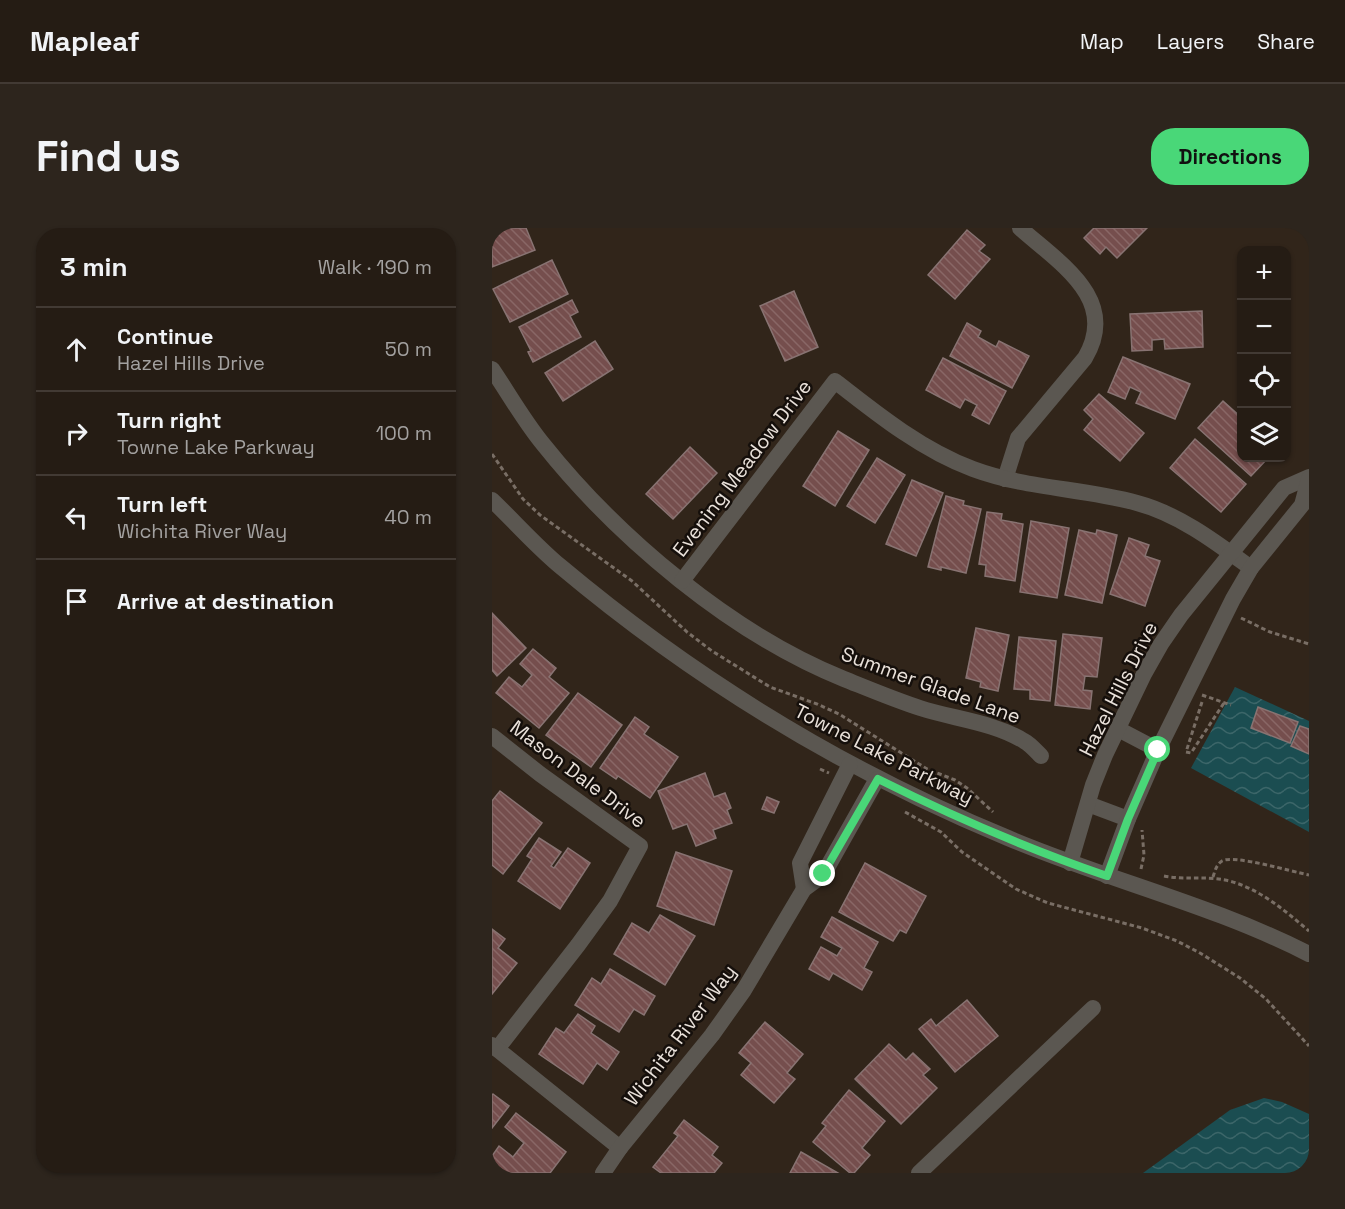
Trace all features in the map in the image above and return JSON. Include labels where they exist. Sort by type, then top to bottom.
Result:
[{"type":"street","points":[[1020,228],[1082,284],[1094,308],[1096,320],[1093,345],[1085,358],[1018,438],[1005,479],[1138,503],[1185,524],[1251,568]]},
{"type":"street","name":"Summer Glade Lane","points":[[492,369],[541,442],[587,496],[612,522],[682,581],[767,639],[839,677],[920,708],[1011,734],[1026,742],[1041,756]]},
{"type":"street","name":"Evening Meadow Drive","points":[[682,581],[835,381],[869,408],[935,451],[972,468],[1005,479]]},
{"type":"street","name":"Hazel Hills Drive","points":[[1070,863],[1105,755],[1161,644],[1181,615],[1284,488],[1309,478]]},
{"type":"street","name":"Hazel Hills Drive","points":[[1107,876],[1128,819],[1158,750],[1233,599],[1251,568],[1302,506],[1309,478]]},
{"type":"street","name":"Towne Lake Parkway","points":[[492,500],[558,564],[624,618],[690,667],[846,772],[878,779],[930,805],[1070,863],[1206,909],[1255,928],[1309,954]]},
{"type":"street","points":[[1118,729],[1158,750]]},
{"type":"street","name":"Mason Dale Drive","points":[[492,736],[540,774],[640,846],[610,902],[578,945],[494,1047]]},
{"type":"street","points":[[804,889],[800,863],[846,772]]},
{"type":"street","name":"Wichita River Way","points":[[603,1173],[620,1148],[712,1035],[738,999],[804,889],[823,874],[878,779]]},
{"type":"street","points":[[1088,804],[1128,819]]},
{"type":"street","points":[[919,1173],[1093,1008]]},
{"type":"street","points":[[494,1047],[620,1148]]},
{"type":"path","points":[[492,454],[523,499],[540,515],[632,581],[687,632],[712,651],[770,687],[839,714],[927,769],[955,780],[997,816]]},
{"type":"path","points":[[1233,599],[1244,606],[1240,617],[1270,632],[1309,644]]},
{"type":"path","points":[[1224,703],[1191,753],[1186,752],[1204,696],[1231,705]]},
{"type":"path","points":[[820,769],[846,772]]},
{"type":"path","points":[[899,808],[941,832],[962,852],[1016,889],[1048,903],[1177,940],[1200,953],[1240,978],[1266,999],[1309,1046]]},
{"type":"path","points":[[1213,877],[1220,861],[1227,859],[1309,875]]},
{"type":"path","points":[[1113,860],[1149,872]]},
{"type":"path","points":[[1156,874],[1224,880],[1238,884],[1257,892],[1284,910],[1309,931]]},
{"type":"water","points":[[1235,687],[1309,721],[1309,832],[1191,768]]},
{"type":"water","points":[[1264,1098],[1282,1102],[1309,1114],[1309,1173],[1143,1173],[1230,1110]]},
{"type":"building","points":[[492,228],[526,228],[535,250],[492,267]]},
{"type":"building","points":[[1094,228],[1147,228],[1117,258],[1106,247],[1100,254],[1084,238]]},
{"type":"building","points":[[967,230],[985,245],[979,251],[990,259],[955,299],[928,275]]},
{"type":"building","points":[[552,260],[568,294],[510,322],[493,289]]},
{"type":"building","points":[[794,291],[818,347],[785,361],[760,306]]},
{"type":"building","points":[[572,300],[578,312],[570,316],[581,337],[533,362],[528,352],[531,351],[519,327]]},
{"type":"building","points":[[1202,311],[1203,347],[1165,349],[1164,339],[1152,340],[1152,350],[1132,351],[1130,314]]},
{"type":"building","points":[[967,323],[981,331],[978,337],[996,347],[999,341],[1029,356],[1012,388],[950,356]]},
{"type":"building","points":[[595,341],[613,369],[563,401],[545,373]]},
{"type":"building","points":[[1123,357],[1190,384],[1175,419],[1136,403],[1141,392],[1130,387],[1125,399],[1108,392]]},
{"type":"building","points":[[943,358],[1006,391],[989,424],[972,415],[977,405],[965,399],[960,408],[926,390]]},
{"type":"building","points":[[1099,394],[1144,433],[1120,461],[1084,430],[1093,419],[1084,410]]},
{"type":"building","points":[[1223,401],[1237,414],[1237,462],[1264,462],[1251,476],[1198,428]]},
{"type":"building","points":[[838,431],[869,450],[835,506],[803,486]]},
{"type":"building","points":[[1195,439],[1246,484],[1221,512],[1170,468]]},
{"type":"building","points":[[690,447],[717,473],[673,519],[646,494]]},
{"type":"building","points":[[877,458],[905,475],[875,523],[847,506]]},
{"type":"building","points":[[912,480],[943,493],[916,556],[886,544]]},
{"type":"building","points":[[946,496],[964,501],[963,505],[981,509],[966,573],[941,567],[941,570],[928,567]]},
{"type":"building","points":[[987,512],[1002,514],[1001,520],[1023,524],[1015,581],[985,576],[986,565],[979,564]]},
{"type":"building","points":[[1031,521],[1069,528],[1057,598],[1020,592]]},
{"type":"building","points":[[1079,530],[1096,534],[1097,530],[1117,535],[1102,603],[1065,595]]},
{"type":"building","points":[[1129,538],[1149,545],[1145,556],[1160,561],[1145,606],[1110,594]]},
{"type":"building","points":[[492,613],[526,648],[497,676],[492,670]]},
{"type":"building","points":[[976,628],[1009,635],[998,691],[980,687],[981,682],[966,678]]},
{"type":"building","points":[[1063,634],[1102,638],[1097,677],[1085,676],[1083,690],[1092,691],[1090,709],[1055,705]]},
{"type":"building","points":[[1019,637],[1056,641],[1050,701],[1030,699],[1030,690],[1014,689]]},
{"type":"building","points":[[533,649],[556,668],[549,677],[569,693],[539,728],[496,693],[509,677],[522,687],[532,675],[520,664]]},
{"type":"building","points":[[578,693],[622,725],[591,767],[546,735]]},
{"type":"building","points":[[1258,707],[1298,722],[1290,743],[1251,728]]},
{"type":"building","points":[[635,717],[649,727],[644,734],[678,757],[650,798],[618,776],[616,779],[600,768]]},
{"type":"building","points":[[1300,726],[1309,729],[1309,754],[1291,746]]},
{"type":"building","points":[[705,773],[714,797],[725,793],[731,808],[727,810],[732,823],[713,830],[716,838],[696,846],[687,824],[673,829],[658,791]]},
{"type":"building","points":[[500,791],[542,823],[503,874],[492,865],[492,801]]},
{"type":"building","points":[[767,797],[779,802],[774,813],[762,809]]},
{"type":"building","points":[[539,838],[561,852],[551,866],[554,868],[568,848],[590,863],[560,909],[518,881],[532,859],[527,856]]},
{"type":"building","points":[[676,852],[732,871],[714,925],[657,906]]},
{"type":"building","points":[[865,863],[926,896],[906,933],[900,930],[893,941],[839,912]]},
{"type":"building","points":[[660,915],[695,936],[665,985],[614,954],[632,923],[649,933]]},
{"type":"building","points":[[832,917],[878,942],[864,968],[872,972],[862,990],[833,973],[829,980],[809,969],[821,947],[837,956],[842,948],[821,937]]},
{"type":"building","points":[[492,929],[505,939],[498,948],[517,963],[492,994]]},
{"type":"building","points":[[610,969],[655,996],[644,1015],[634,1009],[619,1032],[575,1005],[592,978],[601,984]]},
{"type":"building","points":[[967,1000],[998,1036],[955,1072],[919,1029],[931,1019],[936,1026]]},
{"type":"building","points":[[578,1014],[595,1026],[591,1033],[619,1052],[607,1070],[597,1063],[583,1084],[539,1054],[556,1028],[564,1033]]},
{"type":"building","points":[[765,1022],[803,1054],[787,1073],[795,1079],[774,1103],[741,1075],[751,1063],[739,1053]]},
{"type":"building","points":[[889,1044],[906,1060],[913,1053],[930,1069],[923,1075],[937,1088],[901,1124],[855,1079]]},
{"type":"building","points":[[849,1090],[885,1121],[862,1148],[870,1155],[854,1173],[850,1173],[813,1142],[826,1126],[822,1123]]},
{"type":"building","points":[[492,1095],[509,1106],[492,1128]]},
{"type":"building","points":[[516,1113],[566,1152],[550,1173],[492,1173],[492,1156],[499,1146],[513,1157],[524,1143],[505,1127]]},
{"type":"building","points":[[684,1120],[718,1147],[712,1155],[722,1163],[714,1173],[661,1173],[653,1167],[678,1136],[674,1133]]},
{"type":"building","points":[[801,1152],[838,1173],[790,1173]]},
{"type":"route","points":[[823,874],[878,779],[930,805],[1009,839],[1107,876],[1128,819],[1158,750]]}]
